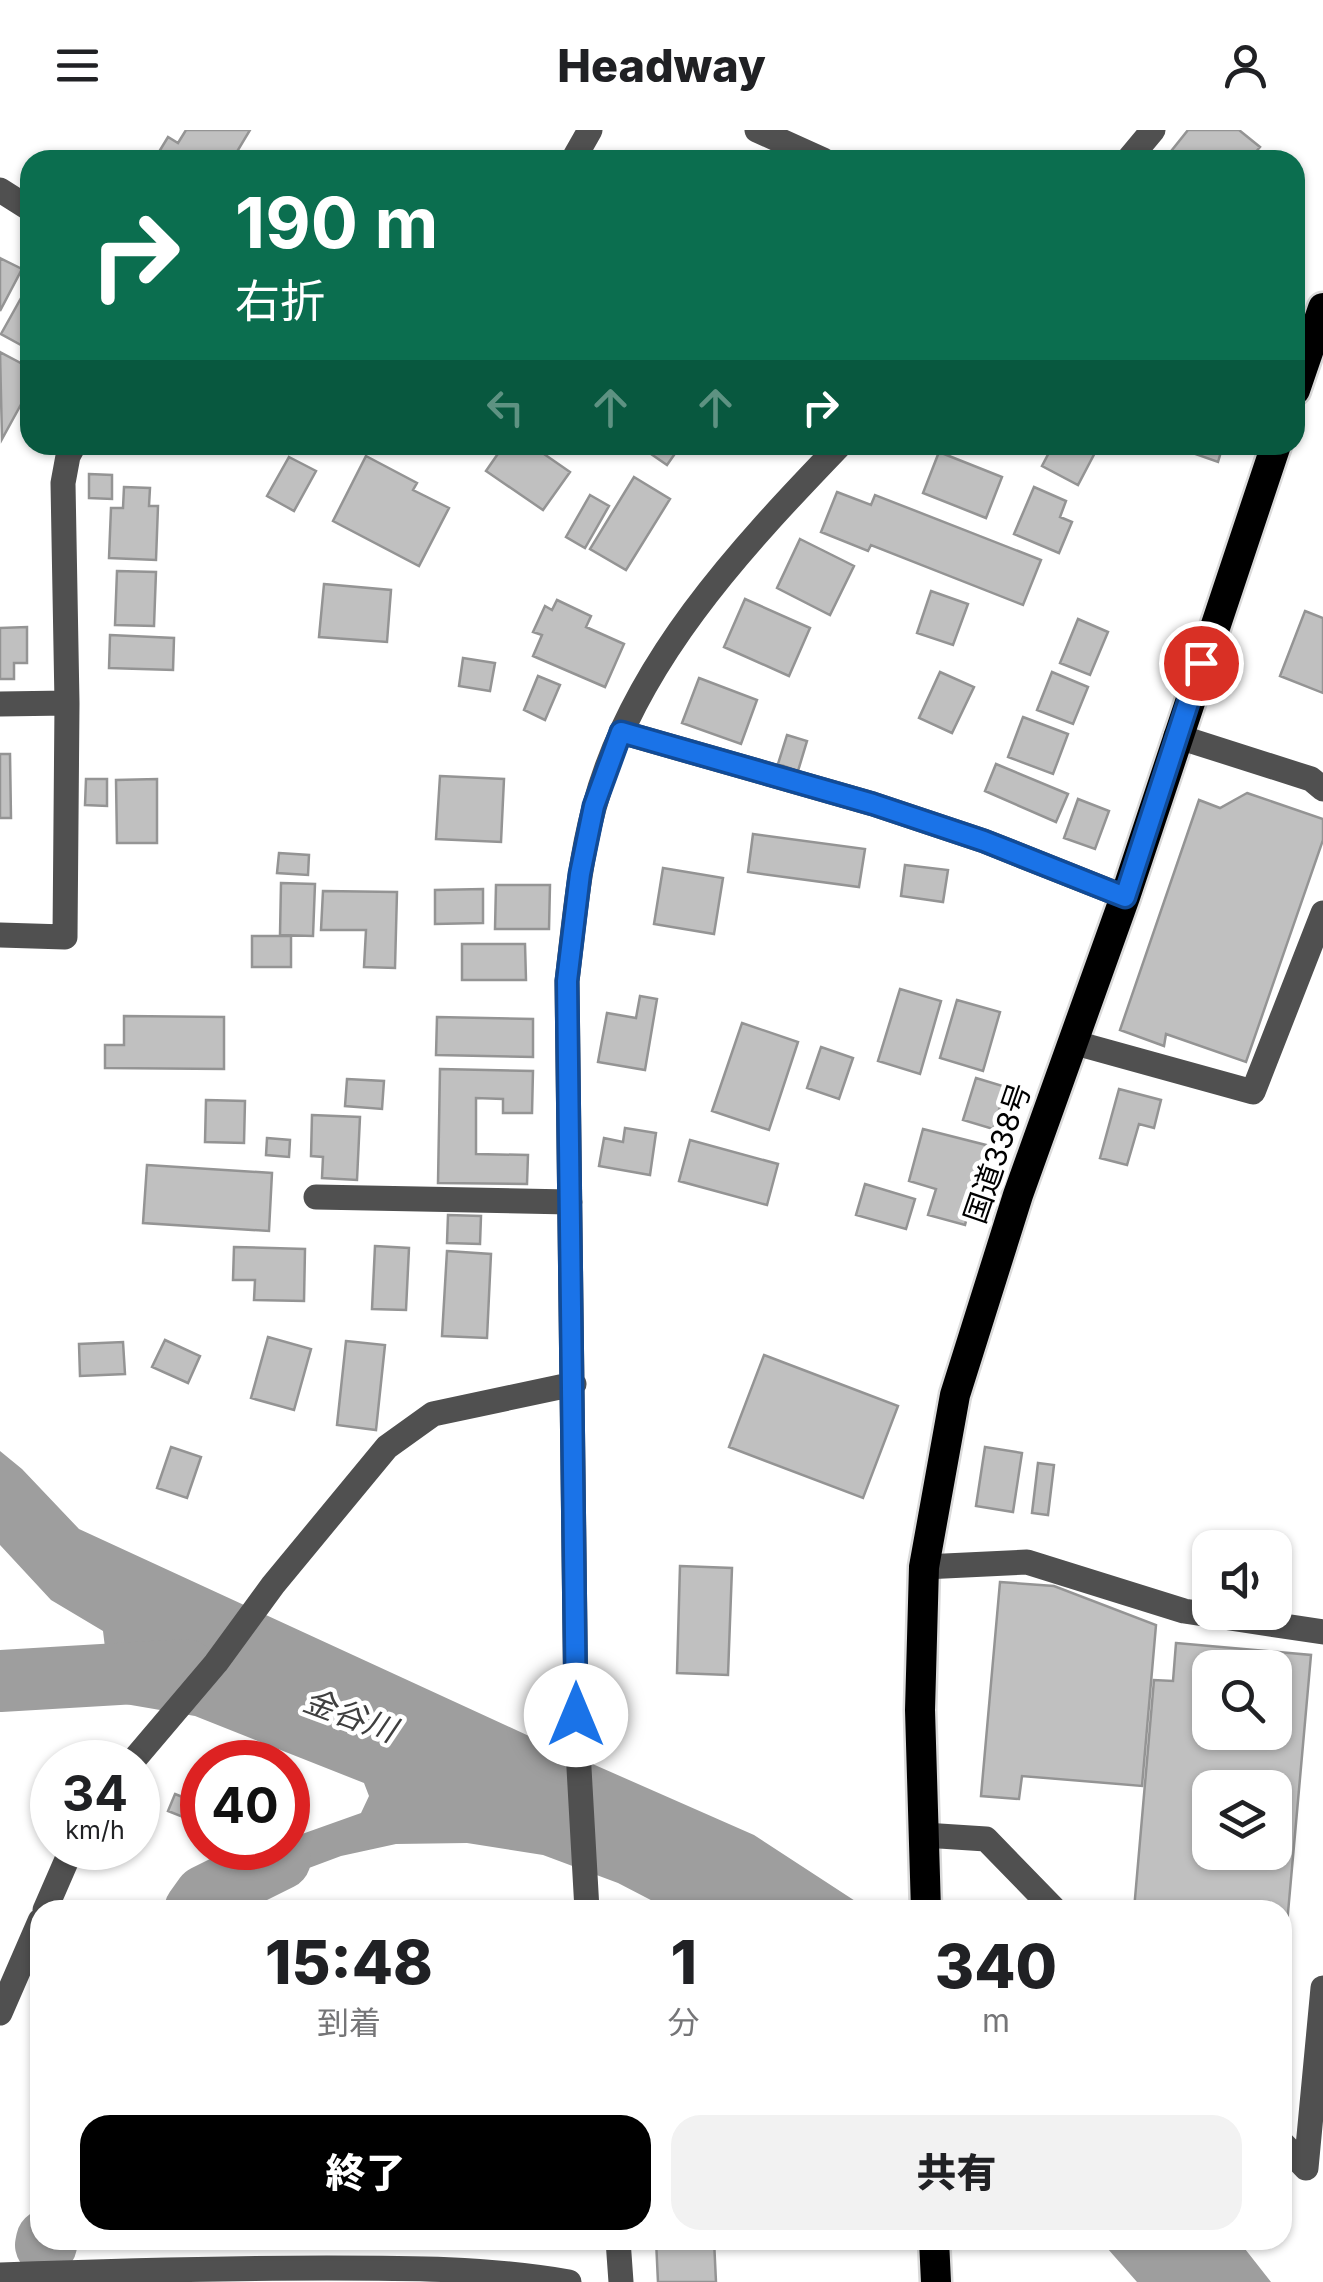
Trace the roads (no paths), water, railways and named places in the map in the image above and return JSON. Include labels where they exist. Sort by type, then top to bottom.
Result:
[{"type":"highway","points":[[1305,361],[1323,308]]},
{"type":"highway","name":"国道338号","points":[[926,1900],[920,1710],[924,1567],[955,1395],[1018,1195],[1125,897],[1273,455]]},
{"type":"highway","points":[[934,2250],[936,2282]]},
{"type":"street","points":[[756,130],[801,150]]},
{"type":"street","points":[[1136,150],[1153,130]]},
{"type":"street","points":[[0,935],[66,937],[63,483],[69,455]]},
{"type":"street","points":[[586,1898],[576,1715],[567,981],[580,874],[594,806],[621,732],[679,630],[768,520],[830,455]]},
{"type":"street","points":[[0,704],[67,703]]},
{"type":"street","points":[[621,732],[873,804],[984,841],[1125,897]]},
{"type":"street","points":[[1176,736],[1310,779],[1323,789]]},
{"type":"street","points":[[1072,1042],[1253,1092],[1323,912]]},
{"type":"street","points":[[316,1197],[570,1202]]},
{"type":"street","points":[[151,1740],[387,1447],[433,1414],[574,1384]]},
{"type":"street","points":[[924,1567],[1027,1562],[1184,1611],[1323,1632]]},
{"type":"street","points":[[924,1835],[986,1839],[1045,1900]]},
{"type":"street","points":[[49,1900],[62,1870]]},
{"type":"street","points":[[0,2013],[30,1944]]},
{"type":"street","points":[[1292,2153],[1306,2168],[1323,1988]]},
{"type":"street","points":[[618,2250],[620,2282]]},
{"type":"street","points":[[0,2275],[173,2268],[387,2268],[513,2272],[569,2282]]},
{"type":"water","points":[[0,1451],[79,1529],[754,1835],[854,1900],[651,1900],[618,1883],[543,1855],[467,1843],[396,1844],[310,1868],[310,1831],[361,1813],[369,1796],[364,1783],[310,1762],[310,1740],[256,1740],[195,1716],[96,1699],[106,1656],[103,1631],[51,1600],[0,1545]]},
{"type":"water","points":[[229,1870],[304,1870],[226,1899],[205,1896]]},
{"type":"water","points":[[1109,2250],[1246,2250],[1271,2282],[1137,2282]]},
{"type":"waterway","name":"金谷川","points":[[0,1681],[186,1670]]},
{"type":"waterway","points":[[202,1900],[258,1870]]}]
